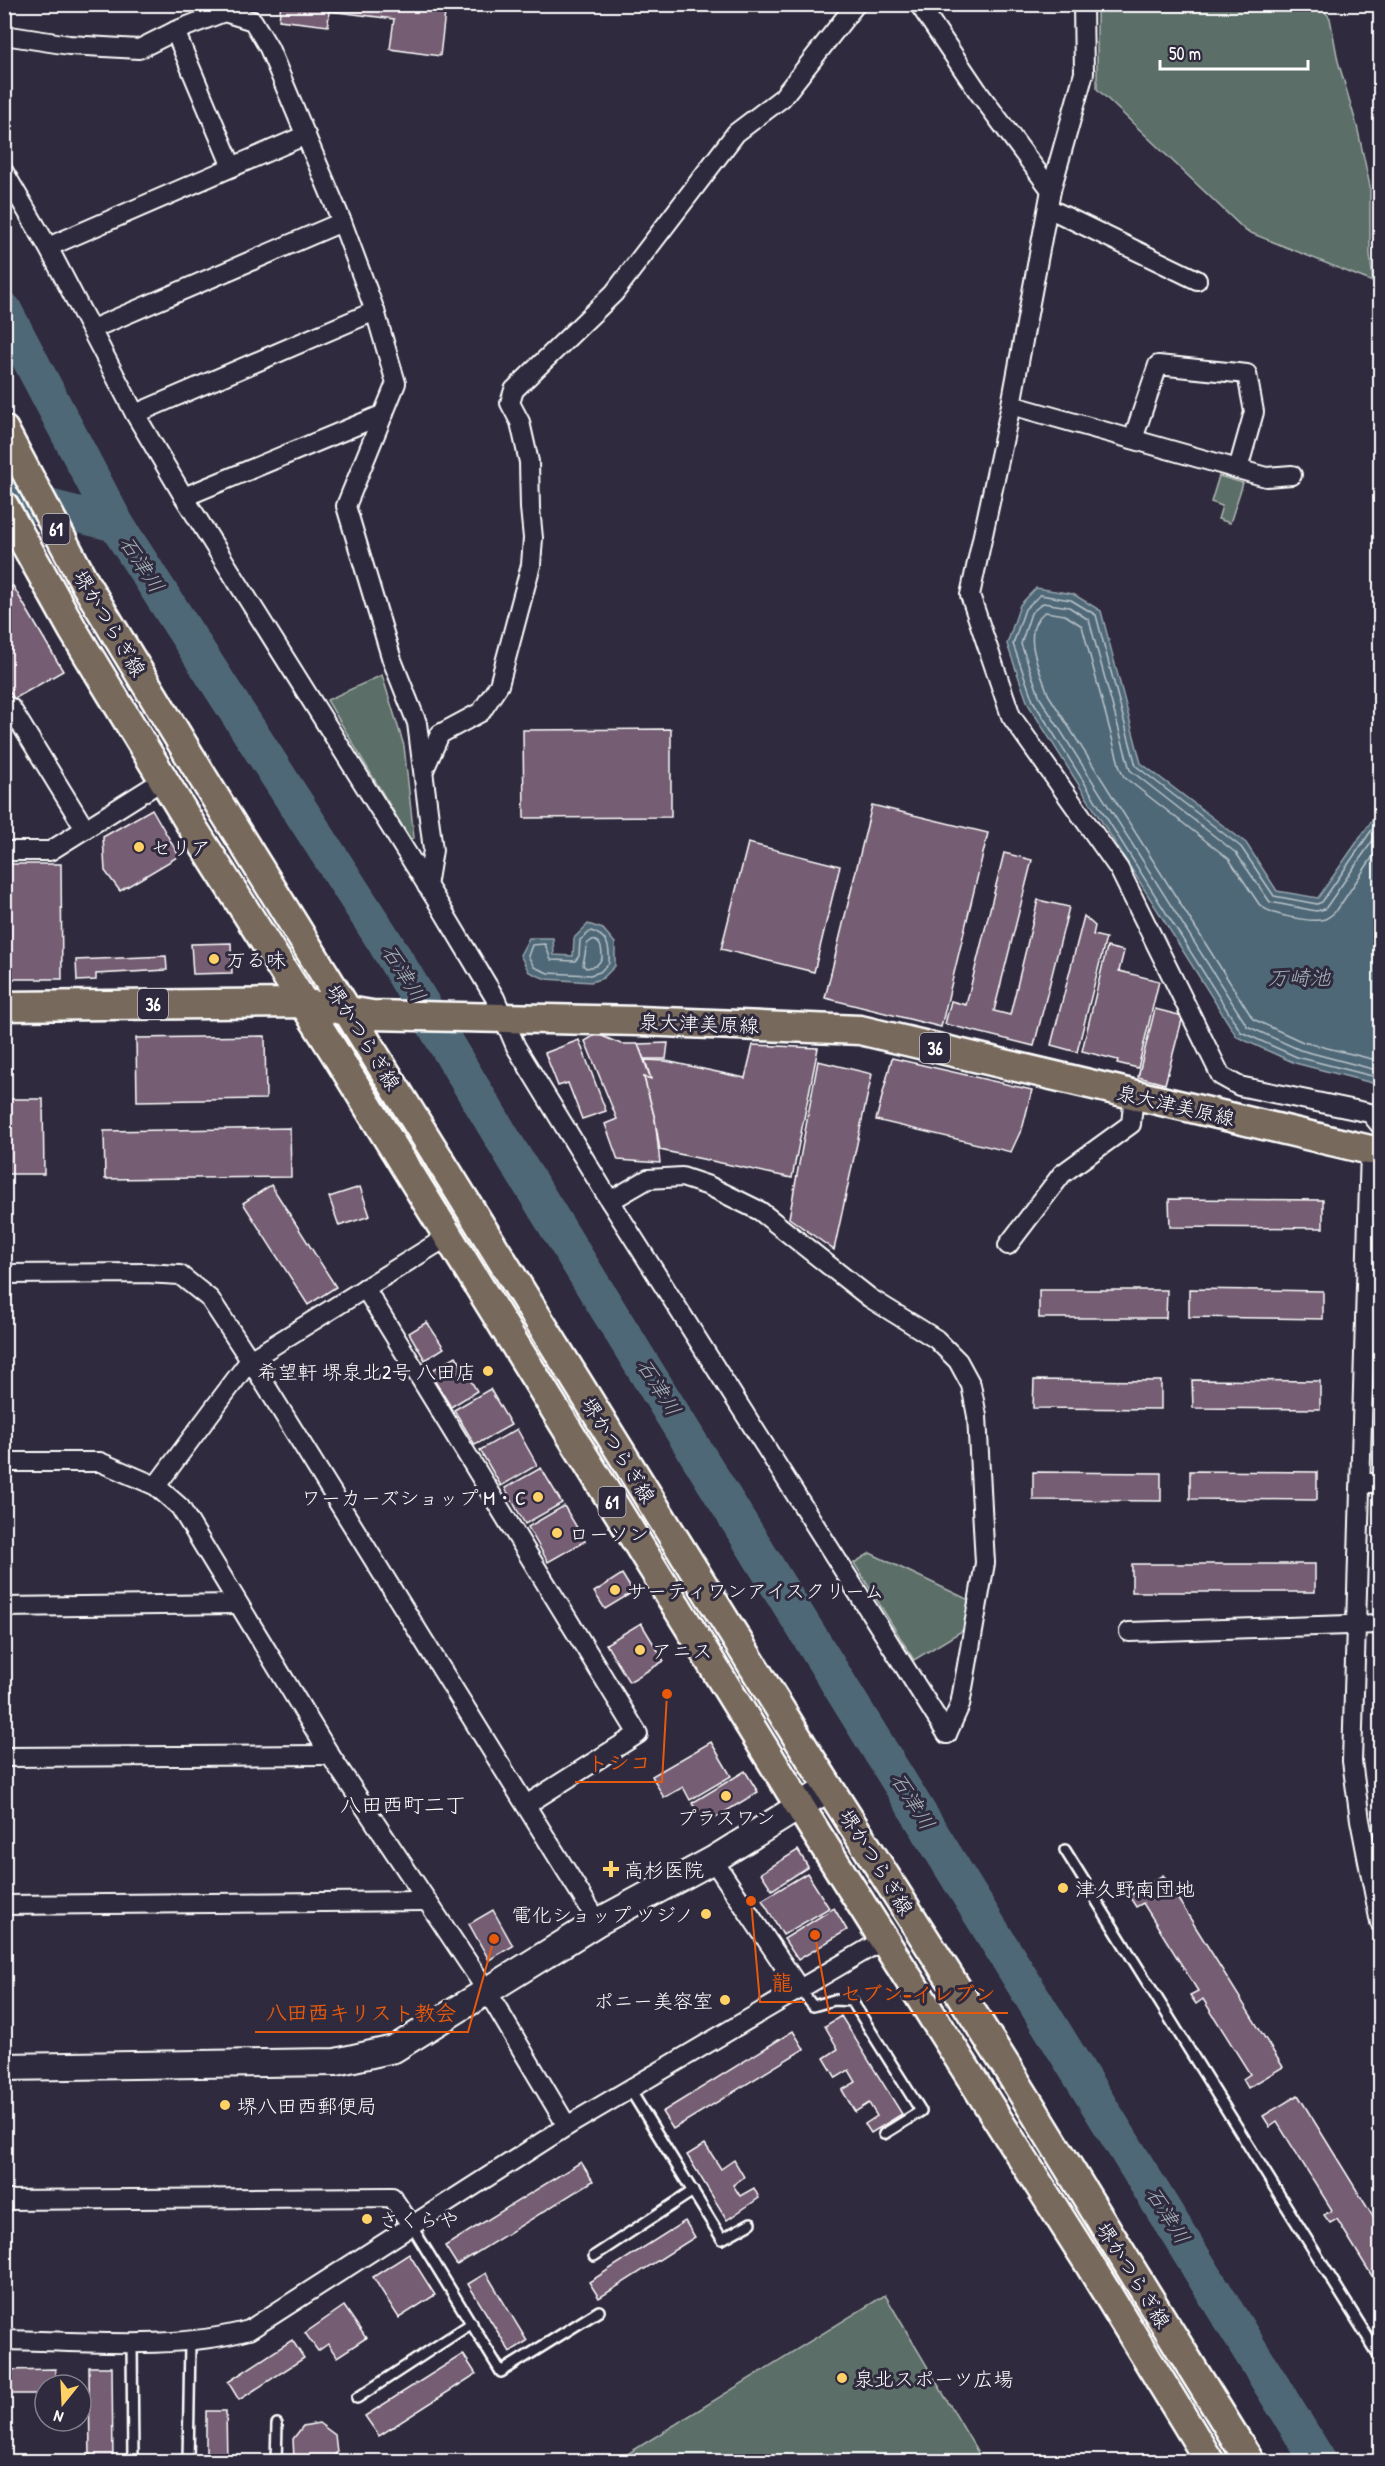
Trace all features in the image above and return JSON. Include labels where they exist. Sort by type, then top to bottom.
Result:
[{"type":"main road","name":"堺かつらぎ線","points":[[4,430],[86,585],[829,1788],[1006,2066],[1250,2462]]},
{"type":"main road","name":"堺かつらぎ線","points":[[4,506],[18,544],[163,780],[301,1003],[334,1051],[447,1238],[883,1940],[1088,2262],[1209,2462]]},
{"type":"main road","name":"泉大津美原線","points":[[4,1006],[301,1003],[376,1015],[860,1030],[1134,1095],[1377,1142]]},
{"type":"street","points":[[423,773],[440,734],[481,712],[499,685],[531,565],[533,538],[529,462],[520,422],[510,403],[514,390],[614,293],[736,133],[782,98],[856,4]]},
{"type":"street","points":[[919,4],[1049,200],[1197,280]]},
{"type":"street","points":[[1083,4],[1084,73],[1049,200],[1011,405],[970,595],[1011,716],[1119,869],[1221,1076],[1239,1086],[1370,1113],[1377,1142],[1372,1342],[1361,1483],[1352,1761],[1360,1820],[1380,1923]]},
{"type":"street","points":[[4,35],[69,45],[139,49],[175,31],[224,12],[253,21],[269,48],[342,222],[375,311],[396,383],[346,506],[392,660],[417,723],[433,850],[427,886]]},
{"type":"street","points":[[175,31],[232,167]]},
{"type":"street","points":[[48,247],[306,135]]},
{"type":"street","points":[[4,172],[48,247],[135,414],[184,497],[447,916],[492,1017],[516,1047],[610,1201],[947,1734],[960,1706],[985,1563],[978,1416],[971,1386],[958,1361],[936,1339],[870,1298],[760,1211],[709,1186],[682,1177],[648,1179],[610,1201]]},
{"type":"street","points":[[92,329],[342,222]]},
{"type":"street","points":[[135,414],[375,311]]},
{"type":"street","points":[[1133,439],[1158,365],[1247,374],[1254,412],[1238,469]]},
{"type":"street","points":[[1011,405],[1266,477],[1292,475]]},
{"type":"street","points":[[184,497],[384,414]]},
{"type":"street","points":[[4,705],[11,708],[85,829]]},
{"type":"street","points":[[4,851],[50,851],[163,780]]},
{"type":"street","points":[[1008,1245],[1062,1174],[1131,1124],[1134,1095]]},
{"type":"street","points":[[156,1486],[250,1360],[447,1238]]},
{"type":"street","points":[[4,1274],[145,1273],[180,1275],[210,1299],[598,1922]]},
{"type":"street","points":[[365,1288],[638,1734],[526,1805]]},
{"type":"street","points":[[4,1462],[100,1462],[156,1486],[180,1508],[330,1755],[487,1991],[567,2127]]},
{"type":"street","points":[[1361,1483],[1380,1483]]},
{"type":"street","points":[[4,1606],[238,1604]]},
{"type":"street","points":[[1129,1632],[1380,1624]]},
{"type":"street","points":[[4,1757],[330,1755]]},
{"type":"street","points":[[4,2067],[336,2062],[394,2049],[598,1922],[713,1860],[829,1788]]},
{"type":"street","points":[[713,1860],[799,1988]]},
{"type":"street","points":[[4,1905],[426,1900]]},
{"type":"street","points":[[4,2340],[190,2342],[249,2330],[629,2088],[883,1940]]},
{"type":"street","points":[[4,2200],[392,2197],[411,2225]]},
{"type":"lane","points":[[1065,1850],[1380,2357]]},
{"type":"lane","points":[[799,1988],[813,2006],[834,2000],[852,2001],[921,2111],[884,2134]]},
{"type":"lane","points":[[629,2088],[722,2239],[751,2223]]},
{"type":"lane","points":[[594,2256],[693,2191]]},
{"type":"lane","points":[[411,2225],[501,2372],[598,2311]]},
{"type":"lane","points":[[357,2398],[472,2323]]},
{"type":"lane","points":[[132,2342],[133,2462]]},
{"type":"lane","points":[[188,2462],[190,2342]]},
{"type":"lane","points":[[276,2462],[277,2424]]},
{"type":"green space","points":[[1097,5],[1320,5],[1330,18],[1338,61],[1357,126],[1370,186],[1370,254],[1373,282],[1246,231],[1097,89]]},
{"type":"green space","points":[[1219,476],[1243,483],[1230,523],[1218,519],[1222,506],[1211,502]]},
{"type":"green space","points":[[382,675],[404,746],[414,838],[410,839],[327,700]]},
{"type":"green space","points":[[870,1553],[971,1601],[965,1629],[914,1660],[854,1563]]},
{"type":"green space","name":"泉北スポーツ広場","points":[[885,2295],[983,2461],[616,2461]]},
{"type":"water","name":"万崎池","points":[[1036,588],[1073,594],[1101,611],[1141,763],[1246,843],[1277,891],[1318,898],[1380,809],[1380,1085],[1295,1063],[1237,1037],[1028,704],[1007,644],[1020,605]]},
{"type":"water","points":[[588,924],[603,929],[615,943],[615,966],[603,978],[591,982],[546,979],[529,972],[520,955],[529,938],[553,938],[554,955],[573,956],[574,938]]},
{"type":"building","points":[[281,4],[446,4],[440,56],[390,49],[394,19],[329,11],[328,26],[279,20]]},
{"type":"building","points":[[13,586],[63,671],[14,699],[4,682],[4,591]]},
{"type":"building","points":[[671,729],[671,817],[524,818],[523,730]]},
{"type":"building","points":[[872,805],[988,833],[941,1027],[825,998]]},
{"type":"building","points":[[152,809],[179,856],[120,891],[105,871],[103,837]]},
{"type":"building","points":[[748,843],[840,866],[814,972],[721,949]]},
{"type":"building","points":[[1004,853],[1032,860],[994,1011],[1010,1015],[1038,900],[1069,907],[1034,1046],[945,1024],[951,1001],[966,1005]]},
{"type":"building","points":[[4,864],[61,864],[62,979],[4,979]]},
{"type":"building","points":[[1084,916],[1095,926],[1093,935],[1106,938],[1077,1052],[1051,1045]]},
{"type":"building","points":[[231,943],[232,973],[193,974],[191,944]]},
{"type":"building","points":[[1107,947],[1124,951],[1119,971],[1159,981],[1138,1068],[1117,1063],[1118,1060],[1082,1051]]},
{"type":"building","points":[[166,956],[167,970],[96,974],[96,980],[77,981],[76,960]]},
{"type":"building","points":[[1155,1009],[1183,1016],[1165,1084],[1138,1077]]},
{"type":"building","points":[[597,1034],[621,1044],[638,1044],[651,1079],[644,1077],[655,1119],[660,1163],[618,1160],[605,1124],[617,1119],[585,1041]]},
{"type":"building","points":[[265,1036],[266,1099],[137,1101],[136,1038]]},
{"type":"building","points":[[579,1040],[606,1111],[582,1119],[568,1083],[558,1086],[545,1053]]},
{"type":"building","points":[[668,1043],[666,1059],[644,1059],[638,1044]]},
{"type":"building","points":[[753,1045],[818,1048],[792,1178],[660,1150],[644,1077],[651,1079],[645,1060],[666,1061],[745,1078]]},
{"type":"building","points":[[892,1058],[1032,1090],[1023,1126],[1011,1152],[876,1120]]},
{"type":"building","points":[[818,1061],[872,1074],[834,1250],[789,1218]]},
{"type":"building","points":[[4,1099],[43,1099],[44,1174],[4,1174]]},
{"type":"building","points":[[290,1128],[291,1177],[105,1179],[104,1131]]},
{"type":"building","points":[[271,1185],[336,1287],[308,1305],[243,1203]]},
{"type":"building","points":[[360,1187],[370,1216],[339,1226],[329,1197]]},
{"type":"building","points":[[1169,1199],[1323,1200],[1323,1228],[1170,1227]]},
{"type":"building","points":[[1189,1289],[1323,1291],[1323,1319],[1189,1317]]},
{"type":"building","points":[[1039,1290],[1167,1290],[1166,1318],[1039,1318]]},
{"type":"building","points":[[427,1322],[444,1348],[425,1360],[409,1333]]},
{"type":"building","points":[[456,1356],[477,1391],[451,1407],[429,1372]]},
{"type":"building","points":[[1034,1380],[1161,1381],[1161,1409],[1033,1408]]},
{"type":"building","points":[[1192,1380],[1320,1381],[1320,1409],[1193,1408]]},
{"type":"building","points":[[490,1389],[511,1425],[475,1445],[454,1410]]},
{"type":"building","points":[[517,1429],[537,1465],[501,1486],[480,1450]]},
{"type":"building","points":[[541,1468],[562,1503],[525,1524],[505,1488]]},
{"type":"building","points":[[1190,1471],[1317,1472],[1317,1500],[1190,1499]]},
{"type":"building","points":[[1033,1472],[1161,1473],[1161,1501],[1033,1500]]},
{"type":"building","points":[[564,1506],[585,1541],[548,1562],[528,1527]]},
{"type":"building","points":[[1132,1564],[1315,1564],[1315,1592],[1132,1592]]},
{"type":"building","points":[[622,1574],[633,1592],[605,1609],[594,1592]]},
{"type":"building","points":[[641,1623],[664,1661],[629,1682],[606,1644]]},
{"type":"building","points":[[711,1742],[731,1776],[690,1800],[683,1787],[664,1798],[652,1776]]},
{"type":"building","points":[[745,1771],[758,1792],[705,1824],[692,1803]]},
{"type":"building","points":[[798,1850],[808,1867],[772,1890],[761,1873]]},
{"type":"building","points":[[807,1873],[829,1908],[783,1935],[762,1900]]},
{"type":"building","points":[[1163,1875],[1283,2067],[1248,2088],[1243,2079],[1250,2074],[1203,1999],[1196,2004],[1190,1995],[1198,1991],[1143,1903],[1136,1907],[1129,1896]]},
{"type":"building","points":[[834,1908],[847,1930],[798,1960],[784,1939]]},
{"type":"building","points":[[493,1910],[513,1946],[489,1960],[469,1924]]},
{"type":"building","points":[[841,2016],[902,2114],[871,2133],[865,2124],[877,2116],[869,2103],[855,2112],[842,2090],[856,2082],[849,2070],[836,2078],[824,2058],[838,2049],[825,2026]]},
{"type":"building","points":[[793,2031],[804,2049],[673,2129],[662,2112]]},
{"type":"building","points":[[1298,2095],[1380,2228],[1380,2289],[1337,2219],[1330,2223],[1324,2215],[1332,2210],[1277,2122],[1270,2127],[1263,2116]]},
{"type":"building","points":[[705,2144],[721,2169],[734,2160],[744,2177],[733,2185],[740,2196],[754,2188],[759,2198],[727,2220],[687,2155]]},
{"type":"building","points":[[581,2162],[593,2181],[457,2265],[445,2246]]},
{"type":"building","points":[[685,2221],[695,2237],[599,2298],[589,2282]]},
{"type":"building","points":[[409,2254],[435,2295],[399,2318],[373,2277]]},
{"type":"building","points":[[486,2273],[527,2341],[510,2352],[468,2284]]},
{"type":"building","points":[[344,2306],[366,2338],[337,2357],[328,2344],[318,2351],[305,2333]]},
{"type":"building","points":[[292,2340],[304,2358],[239,2400],[228,2382]]},
{"type":"building","points":[[463,2354],[476,2374],[379,2436],[365,2416]]},
{"type":"building","points":[[89,2367],[112,2367],[113,2462],[90,2462],[90,2433],[93,2433],[93,2373],[89,2373]]},
{"type":"building","points":[[55,2369],[55,2373],[33,2373],[33,2394],[4,2394],[4,2370]]},
{"type":"building","points":[[206,2411],[226,2411],[227,2462],[206,2462]]},
{"type":"building","points":[[319,2423],[335,2435],[337,2452],[330,2462],[298,2462],[294,2459],[293,2439],[303,2426]]},
{"type":"waterway","name":"石津川","points":[[4,310],[116,524],[383,939],[515,1159],[1319,2462]]},
{"type":"waterway","points":[[4,496],[116,524]]},
{"type":"place","name":"セリア","points":[[139,847]]},
{"type":"place","name":"万る味","points":[[214,959]]},
{"type":"place","name":"希望軒 堺泉北2号 八田店","points":[[488,1371]]},
{"type":"place","name":"ワーカーズショップ M・C","points":[[538,1497]]},
{"type":"place","name":"ローソン","points":[[557,1533]]},
{"type":"place","name":"サーティワンアイスクリーム","points":[[615,1590]]},
{"type":"place","name":"アニス","points":[[640,1650]]},
{"type":"place","name":"トシコ","points":[[667,1694]]},
{"type":"place","name":"プラスワン","points":[[726,1796]]},
{"type":"place","name":"高杉医院","points":[[611,1869]]},
{"type":"place","name":"津久野南団地","points":[[1063,1888]]},
{"type":"place","name":"龍","points":[[751,1901]]},
{"type":"place","name":"電化ショップ ツジノ","points":[[706,1914]]},
{"type":"place","name":"セブン-イレブン","points":[[815,1935]]},
{"type":"place","name":"八田西キリスト教会","points":[[494,1939]]},
{"type":"place","name":"ポニー美容室","points":[[725,2000]]},
{"type":"place","name":"堺八田西郵便局","points":[[225,2105]]},
{"type":"place","name":"さくらや","points":[[367,2219]]},
{"type":"place","name":"泉北スポーツ広場","points":[[842,2378]]},
{"type":"district","name":"八田西町二丁","points":[[403,1804]]}]
